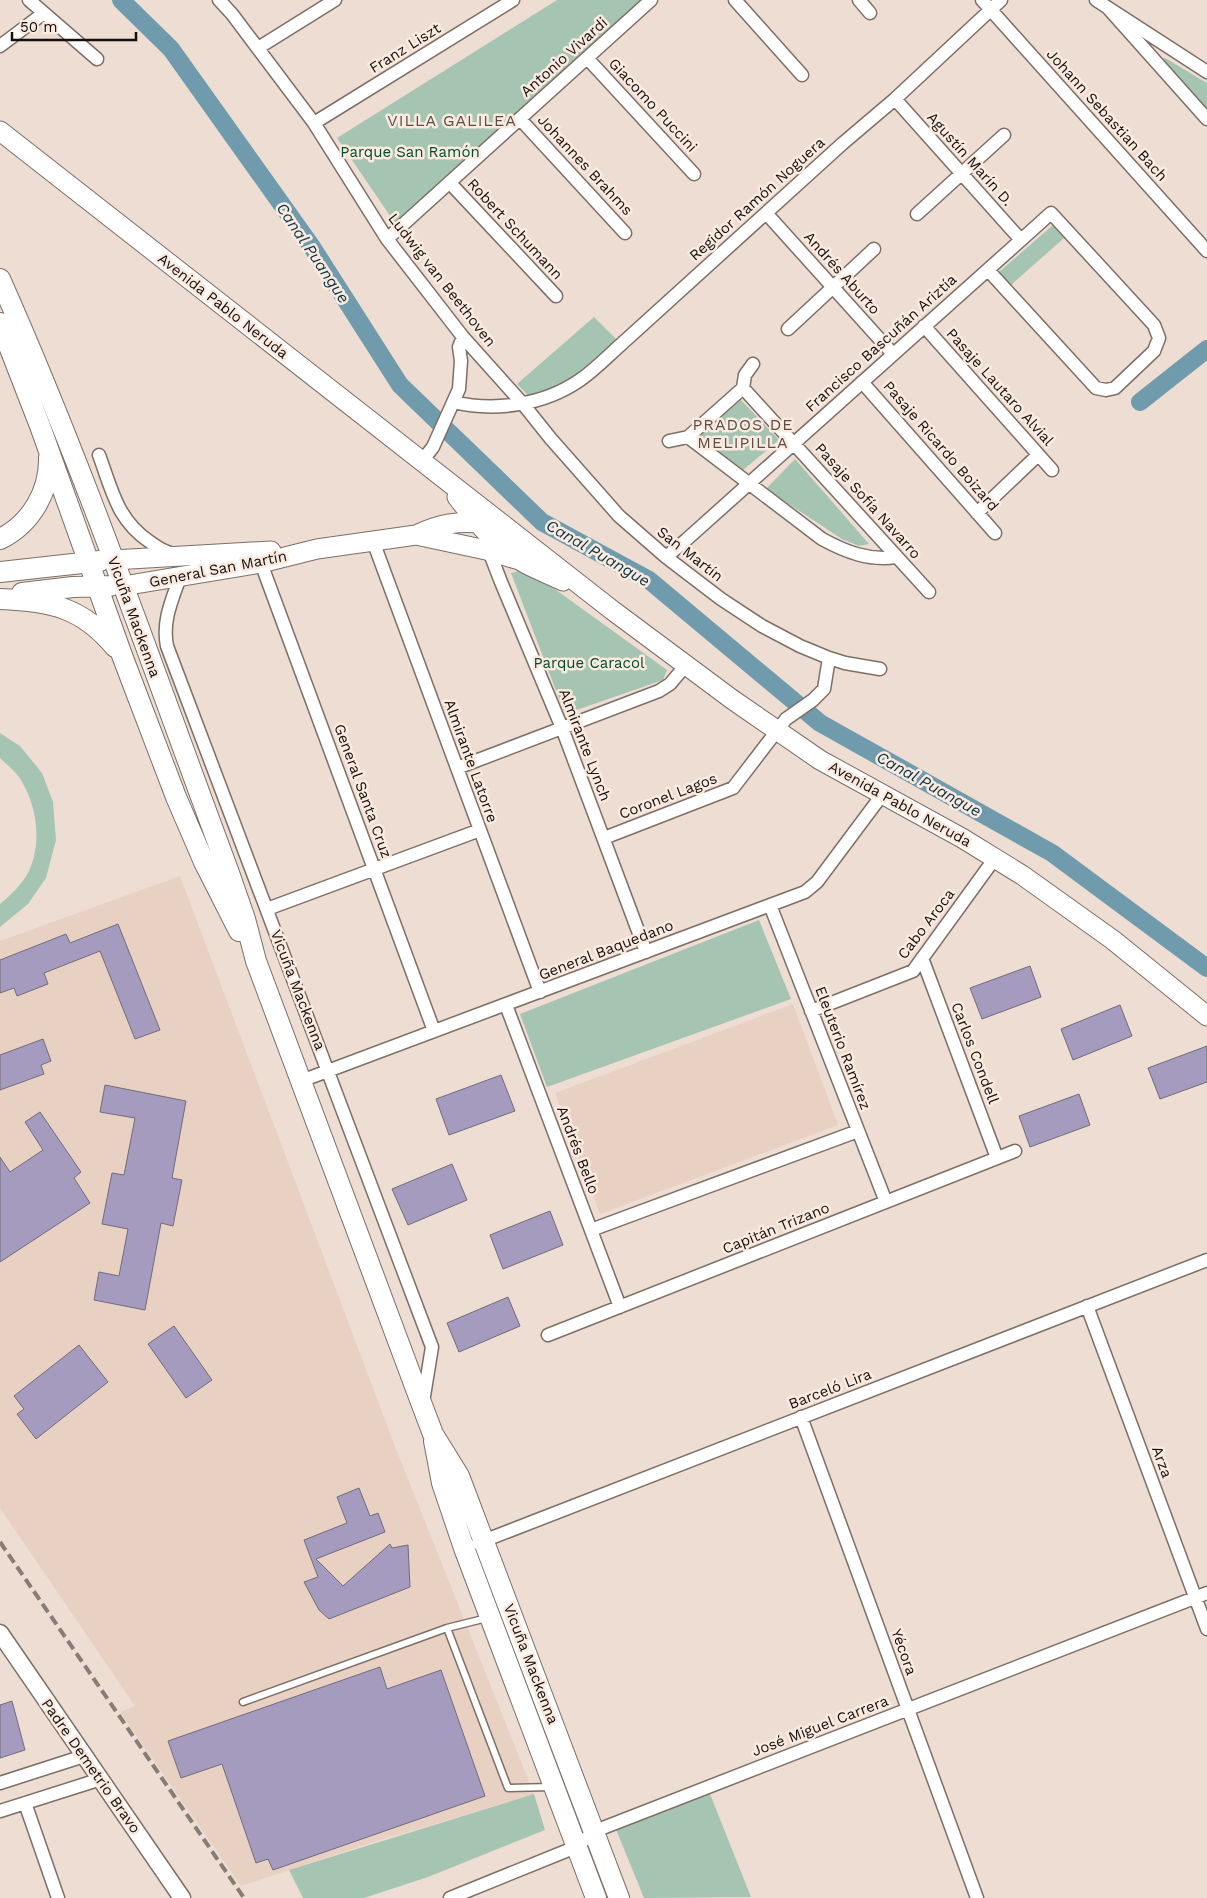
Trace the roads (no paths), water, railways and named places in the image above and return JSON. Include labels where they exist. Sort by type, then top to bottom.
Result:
[{"type":"main road","name":"Avenida Pablo Neruda","points":[[0,131],[422,461],[451,487],[513,532],[686,665],[782,725],[820,760],[1022,875],[1113,940],[1207,1016]]},
{"type":"main road","name":"Vicuña Mackenna","points":[[0,279],[62,426],[123,586],[228,870],[245,919],[256,961],[433,1434],[459,1476],[484,1541],[517,1638],[595,1831],[619,1898]]},
{"type":"main road","name":"Vicuña Mackenna","points":[[0,323],[49,450],[123,658],[176,797],[228,912],[256,961]]},
{"type":"main road","points":[[0,539],[24,522],[38,503],[47,478],[49,450]]},
{"type":"main road","name":"Avenida Pablo Neruda","points":[[451,487],[478,523],[501,546],[519,560],[592,594]]},
{"type":"main road","points":[[435,526],[447,515],[451,487]]},
{"type":"main road","name":"General San Martín","points":[[0,572],[113,560],[317,549],[416,535],[435,526],[461,522],[478,523],[513,532]]},
{"type":"main road","name":"General San Martín","points":[[416,535],[490,551],[519,560]]},
{"type":"main road","name":"General San Martín","points":[[0,598],[49,589],[123,586],[261,563],[317,549]]},
{"type":"main road","points":[[0,598],[45,603],[76,614],[96,626],[123,658]]},
{"type":"main road","name":"Vicuña Mackenna","points":[[433,1434],[442,1483],[464,1548],[497,1623],[554,1787],[596,1898]]},
{"type":"street","points":[[29,0],[96,59]]},
{"type":"street","name":"Ludwig van Beethoven","points":[[219,0],[258,48],[314,123],[386,239],[463,338],[523,404]]},
{"type":"street","points":[[258,48],[335,0]]},
{"type":"street","name":"Franz Liszt","points":[[314,123],[513,0]]},
{"type":"street","name":"Antonio Vivardi","points":[[386,239],[651,0]]},
{"type":"street","points":[[735,0],[802,75]]},
{"type":"street","points":[[859,0],[870,13]]},
{"type":"street","name":"Regidor Ramón Noguera","points":[[453,402],[473,406],[523,404],[549,396],[579,380],[895,99],[987,4],[1001,0]]},
{"type":"street","points":[[1096,0],[1207,72]]},
{"type":"street","name":"Johann Sebastian Bach","points":[[987,4],[1207,251]]},
{"type":"street","points":[[1108,8],[1207,119]]},
{"type":"street","points":[[0,46],[44,13]]},
{"type":"street","name":"Giacomo Puccini","points":[[587,58],[694,174]]},
{"type":"street","name":"Agustín Marín D.","points":[[895,99],[1021,240]]},
{"type":"street","name":"Johannes Brahms","points":[[520,119],[625,233]]},
{"type":"street","points":[[917,214],[1004,135]]},
{"type":"street","name":"Robert Schumann","points":[[450,183],[556,296]]},
{"type":"street","name":"Andrés Aburto","points":[[766,213],[893,354]]},
{"type":"street","name":"Francisco Bascuñán Ariztía","points":[[666,557],[1051,213],[1157,329],[1159,338],[1154,351],[1116,388],[1106,390],[1096,388],[988,270]]},
{"type":"street","points":[[788,329],[874,249]]},
{"type":"street","name":"Pasaje Lautaro Alvial","points":[[924,326],[1052,470]]},
{"type":"street","points":[[422,461],[433,447],[459,389],[461,361],[459,347],[463,338]]},
{"type":"street","points":[[669,441],[688,437],[742,388],[745,375],[753,364]]},
{"type":"street","name":"Pasaje Ricardo Boizard","points":[[862,382],[995,533]]},
{"type":"street","name":"Pasaje Sofía Navarro","points":[[742,388],[929,592]]},
{"type":"street","name":"San Martín","points":[[523,404],[604,500],[634,531],[728,604],[828,664],[845,663],[880,668]]},
{"type":"street","points":[[688,437],[808,530],[838,548],[867,558],[896,557]]},
{"type":"street","points":[[99,455],[120,511],[129,524],[142,537],[164,552],[182,555]]},
{"type":"street","points":[[977,512],[1038,455]]},
{"type":"street","name":"Almirante Latorre","points":[[373,541],[540,992]]},
{"type":"street","name":"Almirante Lynch","points":[[490,551],[562,728],[646,952]]},
{"type":"street","name":"General Santa Cruz","points":[[261,563],[434,1031]]},
{"type":"street","name":"Vicuña Mackenna","points":[[180,577],[165,624],[167,646],[432,1347],[422,1405]]},
{"type":"street","name":"Coronel Lagos","points":[[604,838],[729,790],[740,781],[782,725],[813,700],[824,688],[828,664]]},
{"type":"street","points":[[457,768],[659,691],[670,684],[686,665]]},
{"type":"street","name":"General Baquedano","points":[[301,1081],[805,892],[813,886],[882,795]]},
{"type":"street","points":[[267,909],[480,830]]},
{"type":"street","name":"Cabo Aroca","points":[[811,1011],[913,971],[995,858]]},
{"type":"street","name":"Eleuterio Ramírez","points":[[770,905],[886,1202]]},
{"type":"street","name":"Carlos Condell","points":[[922,958],[997,1158]]},
{"type":"street","name":"Andrés Bello","points":[[506,1005],[620,1307]]},
{"type":"street","points":[[591,1230],[858,1131]]},
{"type":"street","name":"Capitán Trizano","points":[[548,1336],[1015,1151]]},
{"type":"street","name":"Barceló Lira","points":[[464,1548],[1207,1260]]},
{"type":"street","name":"Arza","points":[[1087,1306],[1201,1595],[1207,1629]]},
{"type":"street","name":"Yécora","points":[[801,1417],[977,1898]]},
{"type":"street","name":"José Miguel Carrera","points":[[450,1898],[471,1894],[576,1846],[595,1831],[1201,1595]]},
{"type":"street","name":"Padre Demetrio Bravo","points":[[0,1633],[182,1898]]},
{"type":"street","points":[[0,1783],[84,1756]]},
{"type":"street","points":[[0,1811],[101,1780]]},
{"type":"street","points":[[25,1803],[58,1898]]},
{"type":"lane","points":[[243,1702],[448,1628],[497,1623]]},
{"type":"lane","points":[[448,1628],[508,1788],[554,1787]]},
{"type":"waterway","name":"Canal Puangue","points":[[121,0],[171,49],[312,247],[400,385],[542,522],[649,580],[820,723],[1052,853],[1207,968]]},
{"type":"waterway","points":[[1140,402],[1207,349]]},
{"type":"railway","points":[[0,1542],[244,1898]]},
{"type":"district","name":"VILLA GALILEA","points":[[452,120]]},
{"type":"district","name":"PRADOS DE MELIPILLA","points":[[743,433]]},
{"type":"park label","name":"Parque San Ramón","points":[[410,152]]},
{"type":"park label","name":"Parque Caracol","points":[[589,663]]}]
